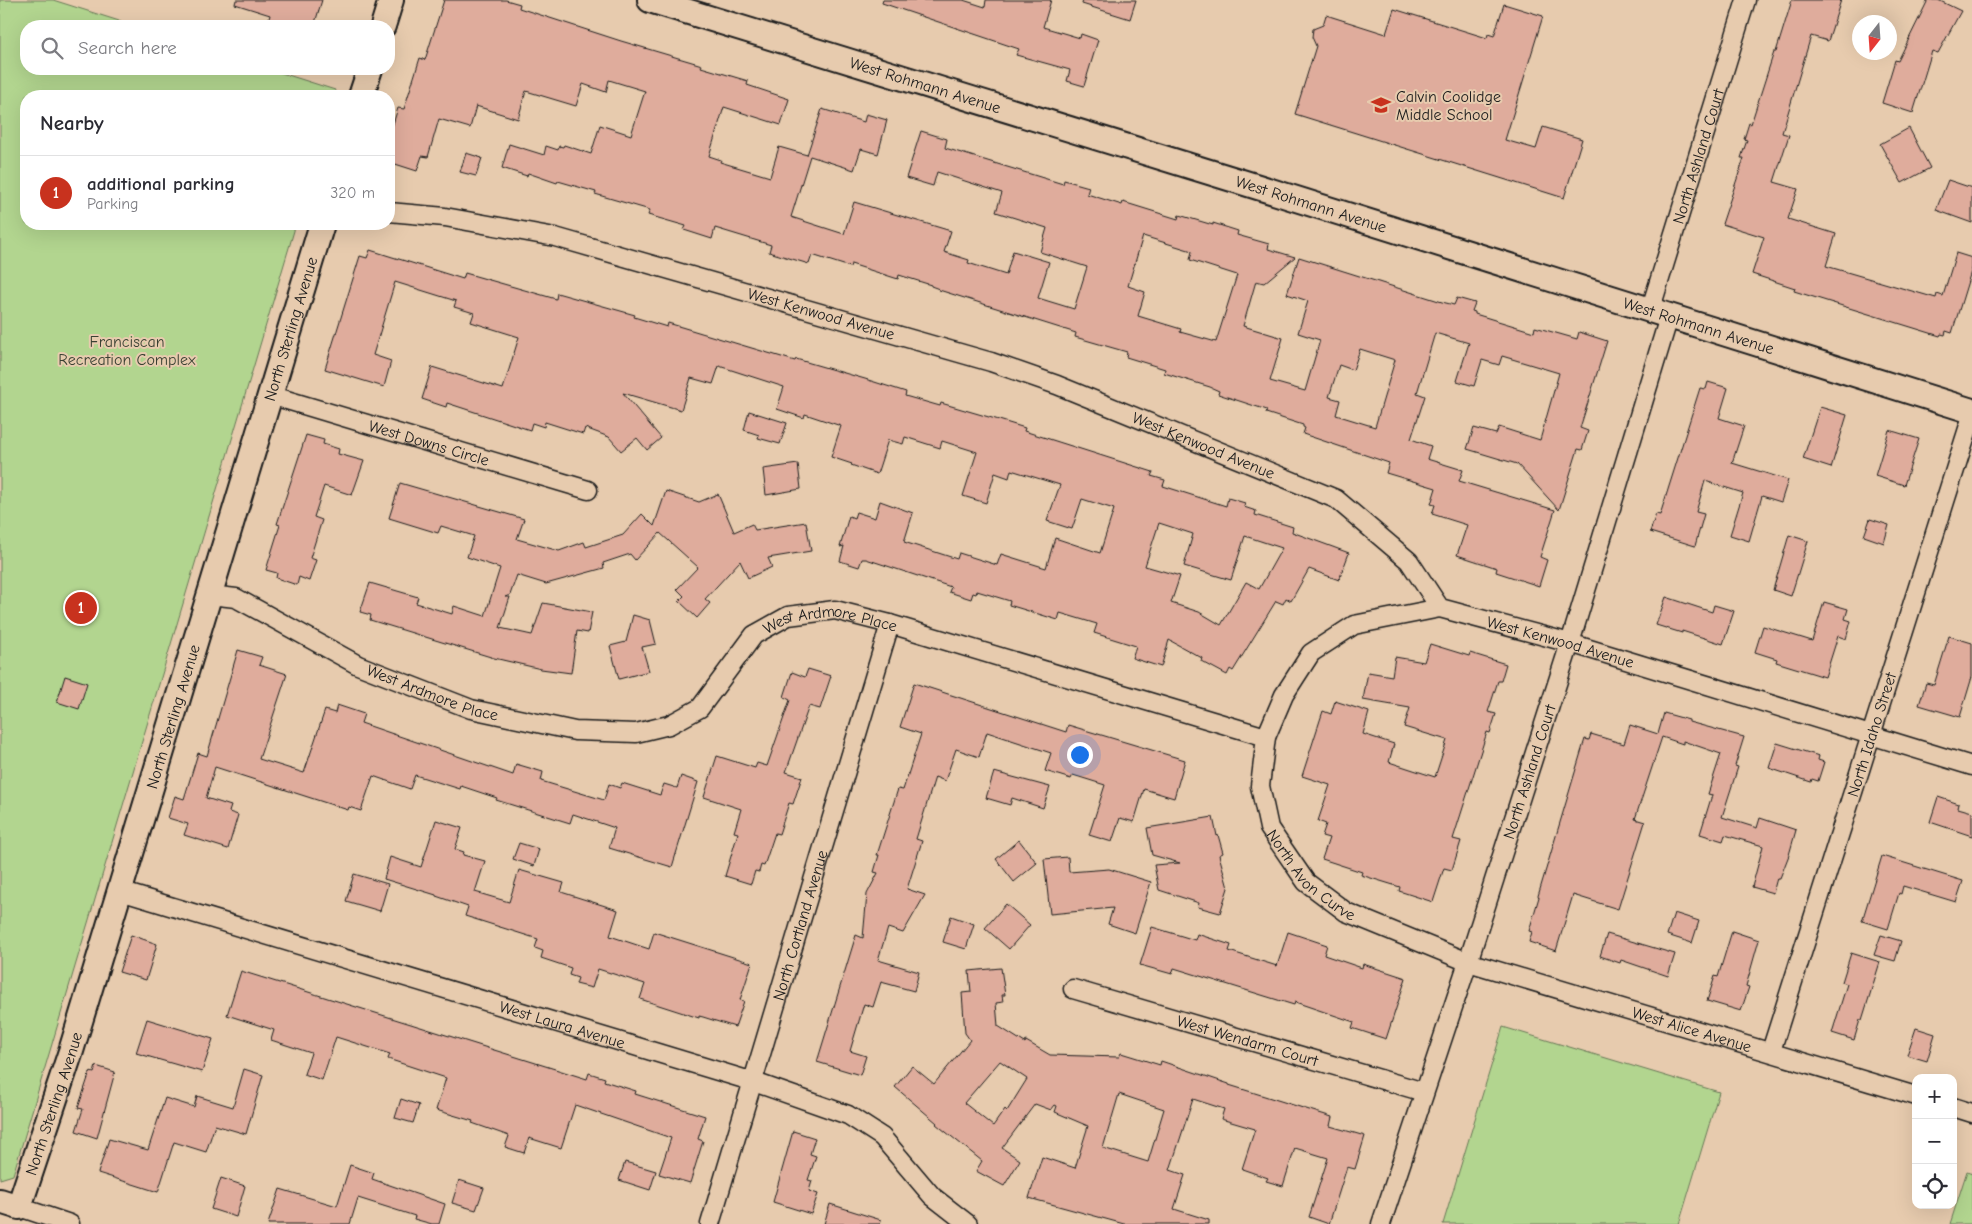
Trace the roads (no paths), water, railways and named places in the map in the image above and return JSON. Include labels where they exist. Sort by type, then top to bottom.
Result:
[{"type":"street","points":[[385,20],[391,0]]},
{"type":"street","name":"West Rohmann Avenue","points":[[650,0],[1248,184],[1972,411]]},
{"type":"street","name":"North Ashland Court","points":[[1381,1224],[1468,962],[1570,643],[1746,0]]},
{"type":"street","points":[[363,90],[368,75]]},
{"type":"street","name":"West Kenwood Avenue","points":[[395,213],[445,217],[555,237],[991,362],[1057,385],[1336,499],[1409,561],[1440,608],[1570,643],[1972,766]]},
{"type":"street","name":"North Sterling Avenue","points":[[9,1204],[71,1051],[320,230]]},
{"type":"street","name":"West Downs Circle","points":[[270,395],[588,490]]},
{"type":"street","name":"North Idaho Street","points":[[1771,1051],[1972,416]]},
{"type":"street","name":"West Ardmore Place","points":[[210,595],[236,598],[358,665],[471,708],[575,730],[636,734],[669,725],[700,708],[754,634],[788,616],[835,610],[890,624],[1266,737]]},
{"type":"street","name":"North Avon Curve","points":[[1440,608],[1354,625],[1311,653],[1284,695],[1266,737],[1260,786],[1269,828],[1306,882],[1346,912],[1468,962]]},
{"type":"street","name":"North Cortland Avenue","points":[[710,1224],[890,624]]},
{"type":"street","name":"West Laura Avenue","points":[[120,891],[754,1082],[848,1115],[882,1137],[932,1196],[968,1224]]},
{"type":"street","name":"West Alice Avenue","points":[[1468,962],[1771,1051],[1912,1095]]},
{"type":"street","name":"West Wendarm Court","points":[[1072,989],[1424,1092]]},
{"type":"street","points":[[1957,1109],[1972,1113]]},
{"type":"street","points":[[9,1204],[70,1224]]},
{"type":"place","name":"Calvin Coolidge Middle School","points":[[1381,105]]},
{"type":"place","name":"additional parking","points":[[81,608]]},
{"type":"park label","name":"Franciscan Recreation Complex","points":[[127,350]]}]
